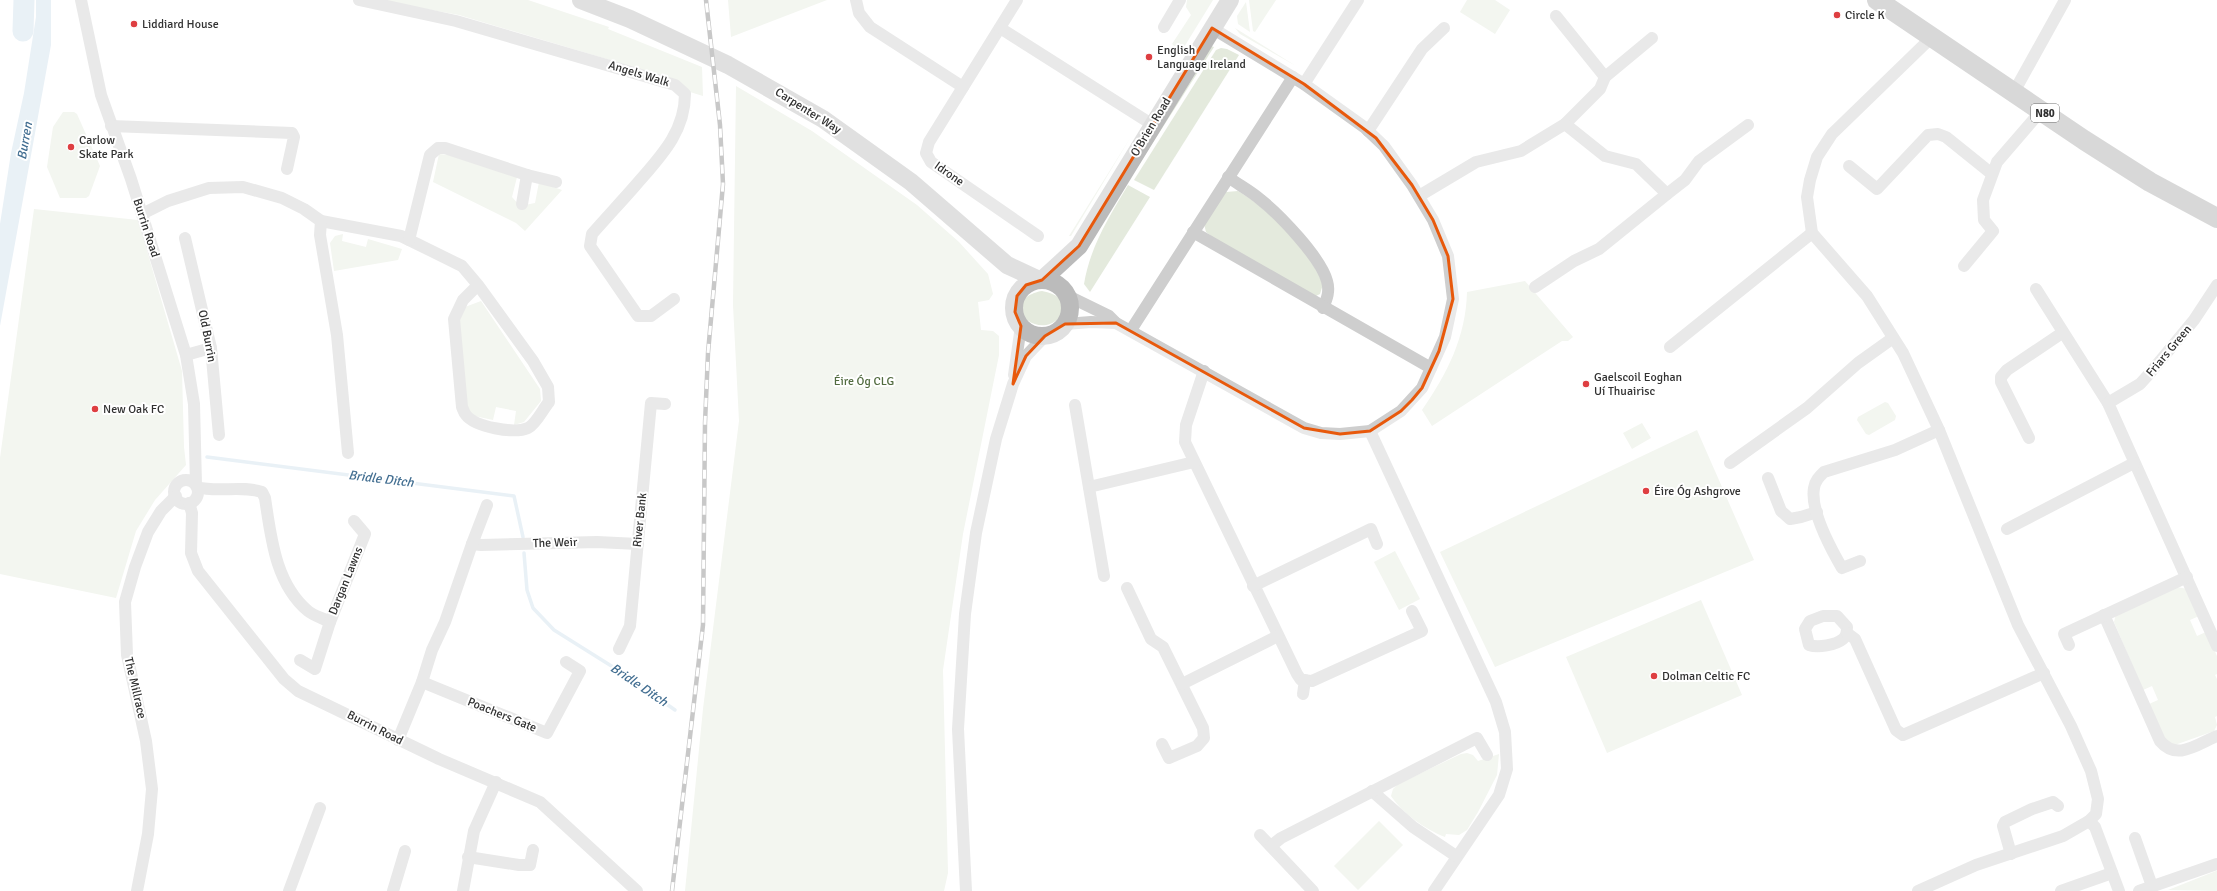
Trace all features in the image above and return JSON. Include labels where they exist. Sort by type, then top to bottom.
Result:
[{"type":"main road","name":"N80","points":[[1877,0],[1931,38],[2150,182],[2217,218]]},
{"type":"street","name":"Burrin Road","points":[[81,0],[99,87],[142,214],[186,355],[194,404],[195,459],[199,489]]},
{"type":"street","name":"Angels Walk","points":[[359,0],[456,21],[531,41],[675,85],[685,94],[685,108],[678,129],[667,150],[592,234],[590,246],[638,316],[652,316],[674,299]]},
{"type":"street","name":"Carpenter Way","points":[[581,0],[630,19],[728,65],[823,119],[911,182],[1008,265],[1040,280]]},
{"type":"street","points":[[856,0],[859,13],[870,27],[963,87]]},
{"type":"street","name":"Idrone","points":[[1017,0],[929,142],[926,153],[931,162],[1038,236]]},
{"type":"street","points":[[1164,27],[1180,0]]},
{"type":"street","name":"O'Brien Road","points":[[1040,280],[1072,254],[1079,246],[1230,0]]},
{"type":"street","points":[[1304,84],[1358,0]]},
{"type":"street","points":[[2014,92],[2065,0]]},
{"type":"street","points":[[1556,16],[1605,77]]},
{"type":"street","points":[[1000,28],[1153,125]]},
{"type":"street","points":[[1015,302],[1017,296],[1026,285],[1040,280],[1056,284],[1067,295],[1109,316],[1116,323],[1131,330],[1304,428],[1321,433],[1340,434],[1370,431],[1401,411],[1422,388],[1445,337],[1453,299],[1448,256],[1433,220],[1419,196],[1384,146],[1368,131],[1304,84],[1212,28]]},
{"type":"street","points":[[1368,131],[1422,49],[1444,28]]},
{"type":"street","points":[[1419,196],[1476,162],[1521,150],[1565,124],[1600,89],[1605,77],[1652,38]]},
{"type":"street","points":[[1918,891],[1976,865],[2063,836],[2089,821],[2096,814],[2098,799],[2091,771],[2044,673],[2018,625],[1939,430],[1903,353],[1867,296],[1812,233],[1807,197],[1810,180],[1817,157],[1832,134],[1931,38]]},
{"type":"street","points":[[1131,330],[1293,77]]},
{"type":"street","points":[[1964,266],[1992,231],[1984,220],[1983,200],[1997,162],[2041,111]]},
{"type":"street","points":[[1565,124],[1604,156],[1636,164],[1667,194]]},
{"type":"street","points":[[1535,287],[1574,261],[1599,249],[1686,180],[1699,161],[1748,125]]},
{"type":"street","points":[[111,126],[292,133],[294,137],[288,169]]},
{"type":"street","points":[[1849,166],[1877,189],[1928,136],[1938,134],[1946,137],[1992,174]]},
{"type":"street","points":[[409,240],[430,155],[438,148],[445,148],[527,175],[556,182]]},
{"type":"street","points":[[522,204],[527,175]]},
{"type":"street","points":[[1228,178],[1266,204],[1286,223],[1313,258],[1327,280],[1328,298],[1323,308]]},
{"type":"street","points":[[142,214],[175,199],[209,188],[243,187],[282,198],[304,209],[321,221],[401,236],[462,266],[478,285],[533,361],[548,387],[549,402],[529,427],[516,431],[494,428],[466,416],[462,407],[454,319],[463,300],[478,285]]},
{"type":"street","points":[[321,221],[320,234],[336,335],[348,453]]},
{"type":"street","points":[[1193,232],[1323,308],[1431,368]]},
{"type":"street","points":[[1670,347],[1812,233]]},
{"type":"street","name":"Old Burrin","points":[[186,238],[211,348],[219,435]]},
{"type":"street","name":"O'Brien Road","points":[[1067,295],[1072,254]]},
{"type":"street","points":[[1008,265],[1015,302],[1015,312],[1021,326],[1032,334],[1045,336]]},
{"type":"street","name":"Friars Green","points":[[2108,403],[2140,384],[2194,320],[2217,285]]},
{"type":"street","points":[[2036,289],[2062,333],[2108,403],[2217,646]]},
{"type":"street","points":[[966,891],[958,729],[966,614],[981,504],[996,439],[1013,384],[1026,356],[1045,336],[1056,332],[1065,324],[1070,311],[1067,295]]},
{"type":"street","points":[[1065,324],[1091,322],[1116,323]]},
{"type":"street","points":[[1013,384],[1021,326]]},
{"type":"street","points":[[2029,438],[2001,382],[2001,377],[2007,370],[2062,333]]},
{"type":"street","points":[[1730,463],[1807,408],[1858,363],[1893,338]]},
{"type":"street","points":[[186,355],[211,348]]},
{"type":"street","points":[[1204,371],[1186,425],[1185,442],[1253,586],[1296,674],[1301,680],[1312,681],[1422,631],[1412,610]]},
{"type":"street","name":"River Bank","points":[[619,649],[630,626],[651,403],[665,404]]},
{"type":"street","points":[[1075,406],[1104,576]]},
{"type":"street","points":[[1860,561],[1842,568],[1826,536],[1814,505],[1814,488],[1817,479],[1824,472],[1895,450],[1939,430]]},
{"type":"street","points":[[1370,431],[1496,702],[1505,732],[1507,769],[1499,795],[1456,856],[1434,891]]},
{"type":"street","points":[[183,480],[188,480],[199,489],[193,501],[189,503],[180,502],[176,496],[176,486],[183,480],[195,459]]},
{"type":"street","points":[[1089,487],[1194,462]]},
{"type":"street","points":[[2007,529],[2134,463]]},
{"type":"street","points":[[1768,478],[1781,511],[1790,519],[1817,512]]},
{"type":"street","name":"Dargan Lawns","points":[[199,489],[254,490],[262,492],[265,498],[271,535],[280,572],[293,595],[309,612],[330,622]]},
{"type":"street","name":"The Millrace","points":[[137,891],[147,841],[152,789],[146,741],[127,655],[125,602],[135,567],[148,532],[161,511],[176,496]]},
{"type":"street","name":"Burrin Road","points":[[189,503],[192,513],[191,553],[198,570],[284,679],[298,691],[398,740],[540,802],[637,891]]},
{"type":"street","points":[[398,740],[422,682],[432,650],[446,622],[472,544],[488,505]]},
{"type":"street","name":"Dargan Lawns","points":[[300,660],[315,669],[330,622],[365,534],[354,521]]},
{"type":"street","points":[[1253,586],[1370,530],[1377,544]]},
{"type":"street","name":"The Weir","points":[[472,544],[596,542],[638,544]]},
{"type":"street","points":[[2069,645],[2064,634],[2187,577]]},
{"type":"street","points":[[1127,588],[1152,639],[1163,647],[1203,728],[1204,738],[1197,746],[1169,758],[1162,744]]},
{"type":"street","points":[[2104,615],[2160,741],[2165,748],[2174,752],[2185,750],[2217,736]]},
{"type":"street","points":[[1847,634],[1854,639],[1896,730],[1902,735],[2044,673]]},
{"type":"street","points":[[1182,684],[1278,636]]},
{"type":"street","name":"Poachers Gate","points":[[422,682],[547,733],[580,671],[566,662]]},
{"type":"street","points":[[1303,694],[1305,680]]},
{"type":"street","points":[[1271,846],[1281,838],[1477,738],[1487,755]]},
{"type":"street","points":[[463,891],[468,857],[474,831],[496,782]]},
{"type":"street","points":[[1372,791],[1413,827],[1456,856]]},
{"type":"street","points":[[2011,854],[2003,826],[2005,822],[2032,809],[2053,802],[2058,806]]},
{"type":"street","points":[[289,891],[320,808]]},
{"type":"street","points":[[2089,821],[2095,827],[2118,891]]},
{"type":"street","points":[[1260,835],[1313,891]]},
{"type":"street","points":[[2135,838],[2152,886]]},
{"type":"street","points":[[468,857],[519,866],[530,865],[533,850]]},
{"type":"street","points":[[393,891],[405,851]]},
{"type":"street","points":[[2138,891],[2217,864]]},
{"type":"street","points":[[2061,891],[2112,873]]},
{"type":"highlighted area","points":[[1212,28],[1304,84],[1376,138],[1412,185],[1433,220],[1448,256],[1453,299],[1439,351],[1422,388],[1412,400],[1401,411],[1370,431],[1340,434],[1304,428],[1116,323],[1065,324],[1045,336],[1026,356],[1013,384],[1021,326],[1015,312],[1017,296],[1026,285],[1042,280],[1079,246]]},
{"type":"green space","points":[[377,0],[528,0],[609,27],[608,29],[702,67],[703,96],[690,92],[667,77],[459,15]]},
{"type":"green space","points":[[728,0],[827,0],[731,37]]},
{"type":"green space","points":[[1187,0],[1213,0],[1181,52],[1172,44],[1191,15],[1186,7]]},
{"type":"green space","points":[[1249,0],[1276,0],[1255,32],[1253,31]]},
{"type":"green space","points":[[1467,0],[1495,0],[1510,10],[1495,34],[1460,12]]},
{"type":"green space","points":[[1246,2],[1250,32],[1238,24],[1237,16]]},
{"type":"green space","points":[[1235,28],[1296,66],[1240,34]]},
{"type":"green space","points":[[1211,46],[1214,47],[1131,177]]},
{"type":"green space","points":[[1221,48],[1227,49],[1239,55],[1154,190],[1134,180],[1216,50]]},
{"type":"green space","name":"Éire Óg CLG","points":[[736,86],[812,131],[917,205],[959,242],[988,274],[993,294],[989,300],[978,302],[981,330],[993,331],[999,336],[999,355],[963,534],[943,670],[948,873],[944,891],[685,891],[703,709],[739,421],[733,305]]},
{"type":"green space","name":"Carlow Skate Park","points":[[63,112],[74,112],[77,114],[100,166],[89,196],[86,198],[60,198],[47,167],[53,127]]},
{"type":"green space","points":[[1132,135],[1071,236],[1069,236]]},
{"type":"green space","points":[[439,154],[449,155],[517,177],[512,197],[520,206],[535,203],[539,182],[562,190],[525,231],[516,223],[433,182]]},
{"type":"green space","points":[[1128,185],[1150,197],[1090,292],[1084,284],[1091,257],[1101,233]]},
{"type":"green space","points":[[1238,191],[1275,219],[1298,244],[1317,271],[1323,284],[1320,294],[1316,296],[1215,239],[1206,232],[1204,224],[1226,192]]},
{"type":"green space","name":"New Oak FC","points":[[34,209],[138,220],[182,371],[184,447],[186,465],[155,500],[136,531],[116,598],[0,574],[0,458]]},
{"type":"green space","points":[[343,234],[342,241],[366,247],[368,239],[402,249],[398,260],[334,271],[330,243],[335,236]]},
{"type":"green space","points":[[1525,281],[1573,337],[1568,341],[1562,341],[1432,426],[1422,410],[1447,369],[1454,354],[1463,324],[1467,292]]},
{"type":"green space","points":[[1042,291],[1055,295],[1062,301],[1063,309],[1061,316],[1055,321],[1047,325],[1037,325],[1027,320],[1022,315],[1020,306],[1022,301],[1026,298],[1036,292]]},
{"type":"green space","points":[[481,301],[540,389],[541,401],[524,422],[514,425],[516,411],[496,407],[493,420],[470,415],[466,409],[458,318],[465,307]]},
{"type":"green space","points":[[1885,402],[1888,403],[1896,416],[1895,420],[1869,435],[1866,434],[1857,420],[1858,417]]},
{"type":"green space","points":[[1642,423],[1651,438],[1632,449],[1623,433]]},
{"type":"green space","name":"Éire Óg Ashgrove","points":[[1697,430],[1754,560],[1495,667],[1440,552]]},
{"type":"green space","points":[[1395,551],[1420,599],[1399,610],[1374,562]]},
{"type":"green space","points":[[2177,587],[2187,589],[2199,616],[2190,620],[2197,636],[2206,632],[2217,656],[2217,674],[2215,675],[2217,679],[2217,716],[2215,717],[2217,725],[2214,731],[2172,746],[2165,740],[2149,704],[2158,700],[2152,686],[2143,690],[2114,622],[2116,614]]},
{"type":"green space","name":"Dolman Celtic FC","points":[[1701,600],[1742,695],[1607,753],[1566,657]]},
{"type":"green space","points":[[1467,753],[1473,755],[1478,761],[1499,754],[1497,775],[1467,830],[1459,835],[1446,834],[1445,837],[1430,830],[1408,815],[1391,796],[1393,789],[1398,784],[1461,754]]},
{"type":"green space","points":[[1379,821],[1403,845],[1358,890],[1334,866]]},
{"type":"green space","points":[[2216,871],[2217,891],[2168,890]]},
{"type":"water","name":"Burren","points":[[36,0],[51,0],[51,45],[0,326],[0,224],[11,153],[24,93],[36,17]]},
{"type":"waterway","points":[[23,31],[24,0]]},
{"type":"waterway","name":"Bridle Ditch","points":[[207,457],[514,496],[523,537]]},
{"type":"waterway","name":"Bridle Ditch","points":[[524,553],[527,590],[533,608],[554,630],[621,672],[675,710]]},
{"type":"railway","points":[[672,891],[703,625],[705,423],[708,353],[723,184],[720,125],[706,0]]},
{"type":"place","name":"Circle K","points":[[1837,15]]},
{"type":"place","name":"Liddiard House","points":[[134,24]]},
{"type":"place","name":"English Language Ireland","points":[[1149,57]]},
{"type":"place","name":"Carlow Skate Park","points":[[71,147]]},
{"type":"place","name":"Gaelscoil Eoghan Uí Thuairisc","points":[[1586,384]]},
{"type":"place","name":"New Oak FC","points":[[95,409]]},
{"type":"place","name":"Éire Óg Ashgrove","points":[[1646,491]]},
{"type":"place","name":"Dolman Celtic FC","points":[[1654,676]]}]
